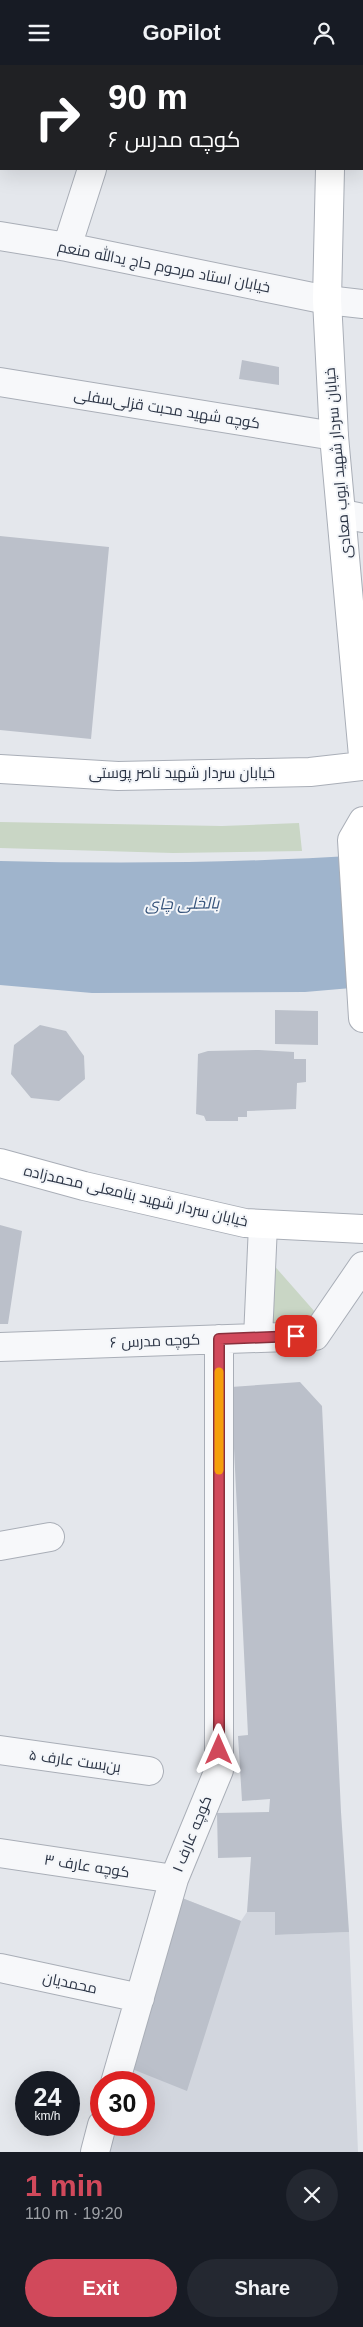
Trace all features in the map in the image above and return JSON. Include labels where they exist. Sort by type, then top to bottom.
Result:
[{"type":"main road","name":"خیابان سردار شهید ایوب معادی","points":[[330,170],[327,300],[334,436],[353,515],[363,756]]},
{"type":"main road","name":"خیابان سردار شهید ناصر پوستی","points":[[0,769],[118,776],[310,772],[363,767]]},
{"type":"main road","points":[[363,821],[352,839],[363,1018]]},
{"type":"main road","name":"خیابان سردار شهید بنامعلی محمدزاده","points":[[0,1163],[84,1187],[245,1223],[363,1229]]},
{"type":"street","points":[[68,247],[92,170]]},
{"type":"street","name":"خیابان استاد مرحوم حاج یدالله منعم","points":[[0,236],[68,247],[327,300],[363,304]]},
{"type":"street","name":"کوچه شهید محبت قزلی‌سفلی","points":[[0,382],[334,436]]},
{"type":"street","points":[[258,1338],[263,1225]]},
{"type":"street","name":"کوچه مدرس ۶","points":[[0,1347],[315,1336],[363,1266]]},
{"type":"street","name":"کوچه عارف ۱","points":[[119,2071],[174,1879],[219,1770],[219,1339]]},
{"type":"street","points":[[0,1546],[50,1537]]},
{"type":"street","name":"بن‌بست عارف ۵","points":[[0,1750],[149,1771]]},
{"type":"street","name":"کوچه عارف ۳","points":[[0,1853],[174,1879]]},
{"type":"street","name":"محمدیان","points":[[0,1968],[140,1998]]},
{"type":"street","points":[[94,2152],[99,2136]]},
{"type":"shaded area","points":[[182,1898],[241,1921],[247,1912],[275,1912],[276,1935],[349,1932],[358,2152],[104,2152],[109,2136],[155,2136],[155,2071],[130,2071]]},
{"type":"green space","points":[[0,822],[222,826],[299,823],[302,851],[173,853],[0,848]]},
{"type":"green space","points":[[271,1262],[315,1312],[317,1327],[266,1329]]},
{"type":"water","name":"بالخلی چای","points":[[363,855],[363,987],[305,992],[92,993],[0,985],[0,861],[182,862]]},
{"type":"building","points":[[242,360],[279,367],[279,385],[239,379]]},
{"type":"building","points":[[0,536],[109,547],[91,739],[0,730]]},
{"type":"building","points":[[275,1010],[318,1011],[318,1045],[275,1044]]},
{"type":"building","points":[[40,1025],[66,1031],[84,1056],[85,1079],[59,1101],[31,1098],[11,1074],[14,1045]]},
{"type":"building","points":[[259,1050],[294,1052],[294,1059],[306,1059],[306,1082],[297,1083],[296,1109],[247,1111],[247,1117],[238,1117],[238,1121],[206,1121],[204,1116],[196,1114],[198,1054],[208,1051]]},
{"type":"building","points":[[0,1225],[22,1231],[8,1324],[0,1324]]},
{"type":"building","points":[[300,1382],[322,1406],[341,1812],[349,1932],[275,1935],[275,1912],[247,1912],[251,1857],[218,1858],[217,1813],[269,1812],[270,1799],[242,1801],[238,1736],[248,1735],[231,1387]]},
{"type":"building","points":[[182,1898],[241,1921],[187,2091],[155,2078],[155,2071],[137,2071],[132,2069]]},
{"type":"slow traffic","points":[[219,1372],[219,1470]]},
{"type":"route","points":[[219,1750],[219,1339],[296,1336]]}]
